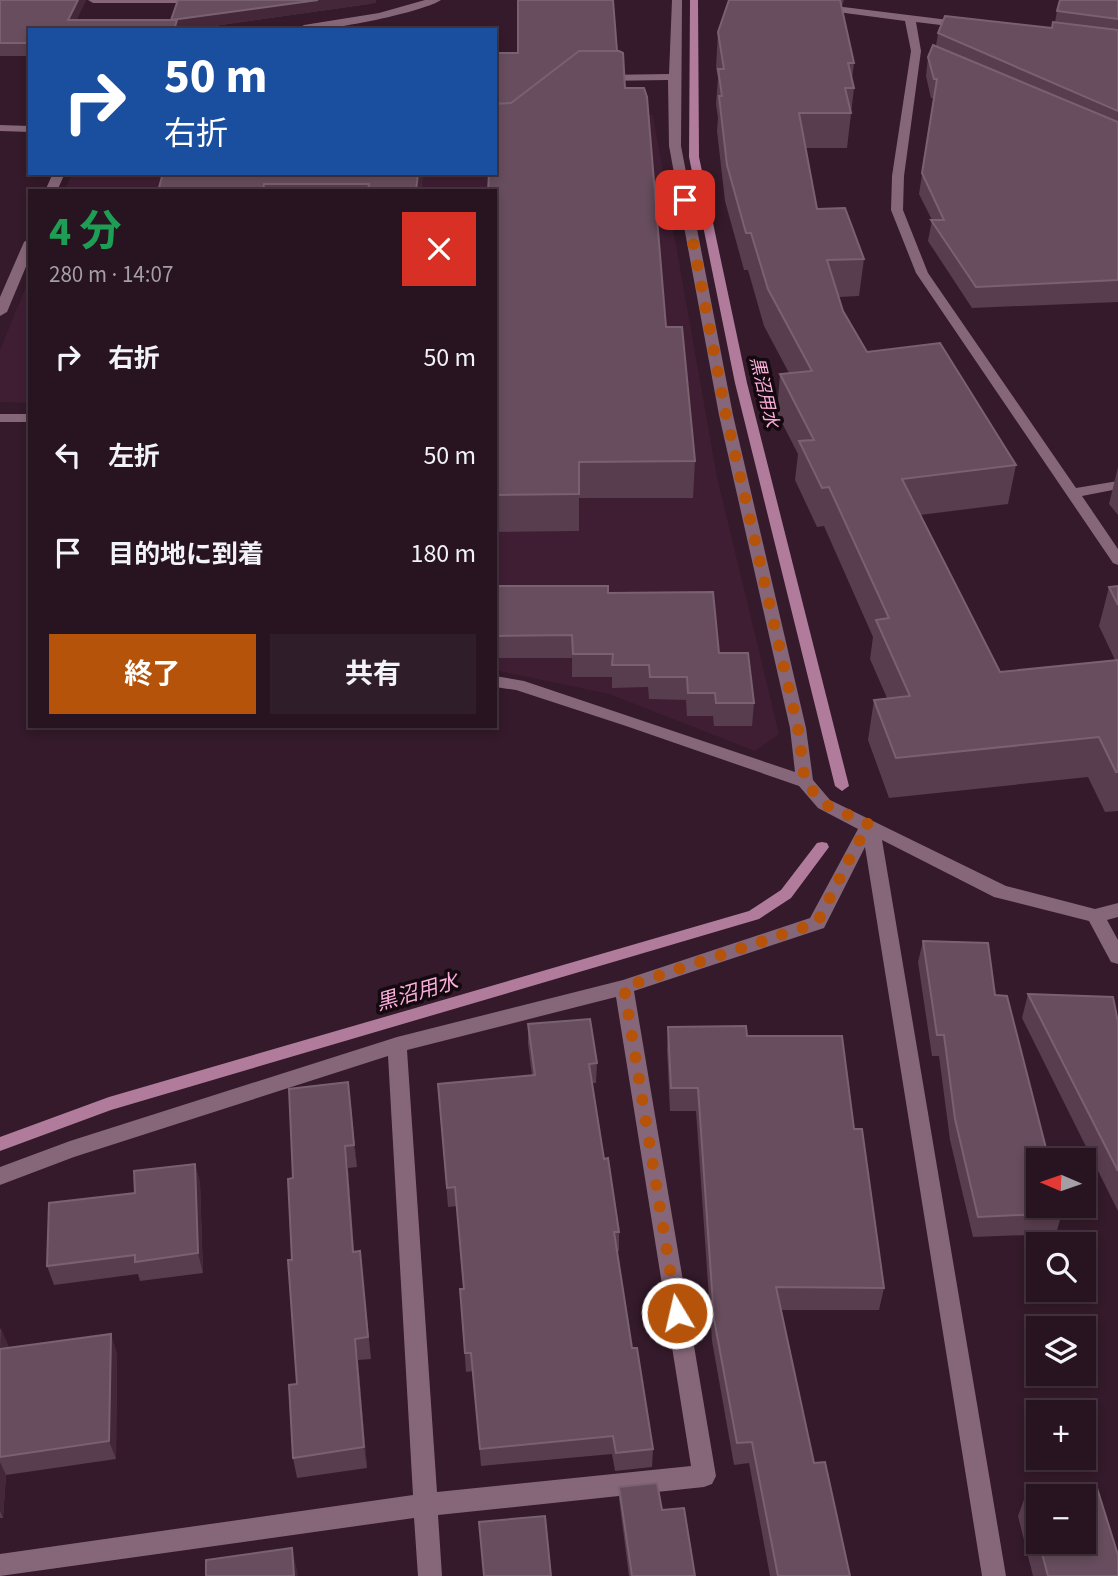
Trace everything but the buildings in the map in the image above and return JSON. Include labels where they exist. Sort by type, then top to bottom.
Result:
[{"type":"street","points":[[93,0],[230,0]]},
{"type":"street","points":[[304,28],[380,16],[436,0]]},
{"type":"street","points":[[677,0],[675,146],[726,415],[798,728],[805,782]]},
{"type":"street","points":[[804,5],[979,27]]},
{"type":"street","points":[[910,18],[923,53],[898,176],[897,210],[922,273],[1118,560]]},
{"type":"street","points":[[588,78],[674,77]]},
{"type":"street","points":[[0,128],[28,129]]},
{"type":"street","points":[[0,312],[28,247]]},
{"type":"street","points":[[0,418],[28,418]]},
{"type":"street","points":[[1071,493],[1118,485]]},
{"type":"street","points":[[497,681],[518,685],[607,714],[805,782],[824,804],[1001,892],[1095,916],[1118,910]]},
{"type":"street","points":[[0,1176],[70,1150],[397,1045],[624,987],[817,923],[857,844],[870,825]]},
{"type":"street","points":[[870,825],[994,1576]]},
{"type":"street","points":[[1095,916],[1118,957]]},
{"type":"street","points":[[0,1566],[32,1569],[426,1505],[704,1476],[624,987]]},
{"type":"street","points":[[397,1045],[430,1576]]},
{"type":"shaded area","points":[[546,111],[653,115],[717,477],[779,734],[755,751],[609,694],[497,670],[497,189],[66,189],[71,175],[497,175],[497,171]]},
{"type":"shaded area","points":[[28,282],[28,403],[0,402],[0,350]]},
{"type":"waterway","name":"黒沼用水","points":[[694,0],[694,157],[741,383],[842,786]]},
{"type":"waterway","name":"黒沼用水","points":[[0,1144],[109,1104],[754,915],[786,894],[822,847]]},
{"type":"route","points":[[677,1313],[624,987],[817,923],[857,844],[870,825],[824,804],[805,782],[798,728],[726,415],[685,200]]}]
